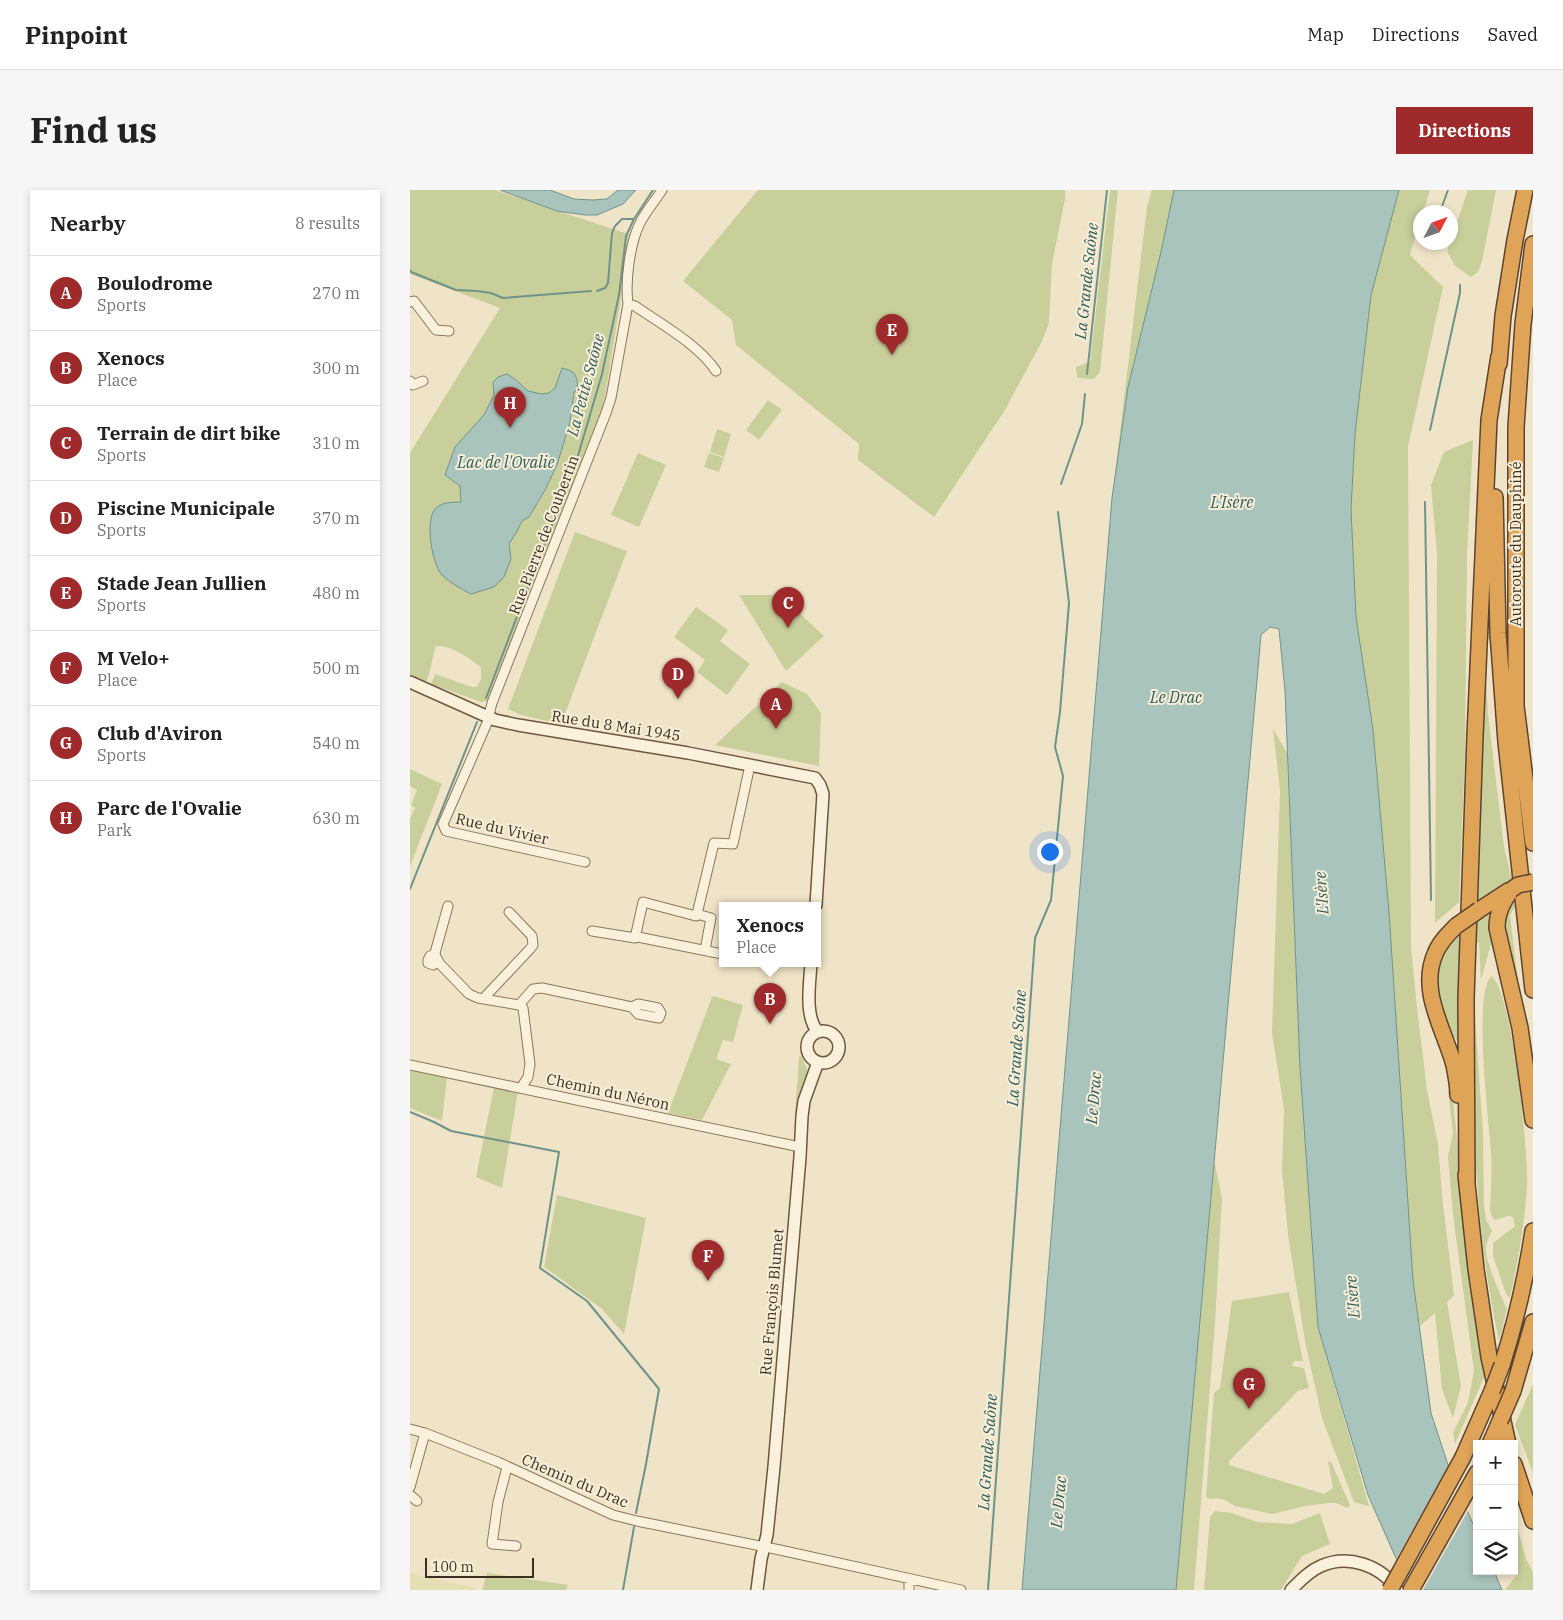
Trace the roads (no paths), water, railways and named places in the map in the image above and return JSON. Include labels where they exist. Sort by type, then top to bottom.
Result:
[{"type":"highway","points":[[1467,1184],[1466,999],[1489,420],[1515,240],[1525,190]]},
{"type":"highway","name":"Autoroute du Dauphiné","points":[[1533,244],[1523,333],[1516,427],[1516,706],[1533,843]]},
{"type":"highway","points":[[1499,353],[1494,514],[1498,632],[1506,742],[1533,990]]},
{"type":"highway","points":[[1507,1440],[1489,1357],[1476,1269],[1457,1080],[1454,1064],[1434,1005],[1430,983],[1432,963],[1436,952],[1445,937],[1456,926],[1518,884],[1533,882]]},
{"type":"highway","points":[[1511,890],[1501,905],[1497,918],[1497,928],[1520,1028],[1533,1120]]},
{"type":"highway","points":[[1390,1590],[1463,1457],[1492,1391],[1515,1325],[1524,1286],[1533,1231]]},
{"type":"highway","points":[[1492,1440],[1513,1390],[1533,1322]]},
{"type":"highway","points":[[1513,1390],[1533,1356]]},
{"type":"highway","points":[[1518,1476],[1533,1521]]},
{"type":"highway","points":[[1411,1590],[1473,1479]]},
{"type":"street","name":"Rue Pierre de Coubertin","points":[[488,716],[611,398],[628,304],[627,288],[632,250],[636,235],[645,216],[662,190]]},
{"type":"street","points":[[410,302],[414,301],[436,330],[449,331]]},
{"type":"street","points":[[628,304],[635,306],[704,356],[716,372]]},
{"type":"street","points":[[623,331],[630,317],[636,313],[646,314]]},
{"type":"street","points":[[410,381],[413,385],[423,381]]},
{"type":"street","name":"Rue du 8 Mai 1945","points":[[410,682],[495,720],[814,778],[820,785],[823,794],[816,902]]},
{"type":"street","name":"Rue du Vivier","points":[[488,716],[487,723],[442,824],[446,831],[584,862]]},
{"type":"street","points":[[697,914],[714,842],[733,844],[750,765]]},
{"type":"street","points":[[634,938],[643,902],[711,918],[705,950]]},
{"type":"street","points":[[448,906],[437,958],[469,994],[483,999],[519,1004],[523,1008],[530,1064],[528,1076],[521,1088]]},
{"type":"street","points":[[483,999],[533,945],[532,936],[509,912]]},
{"type":"street","points":[[592,931],[634,938],[638,937],[719,953]]},
{"type":"street","points":[[812,967],[809,1008],[814,1028],[818,1032]]},
{"type":"street","points":[[519,1004],[533,989],[542,988],[632,1007]]},
{"type":"street","points":[[822,1031],[835,1037],[839,1050],[834,1058],[827,1063],[818,1062],[810,1056],[807,1046],[810,1038],[822,1031]]},
{"type":"street","name":"Rue François Blumet","points":[[757,1590],[775,1452],[802,1116],[804,1101],[818,1062]]},
{"type":"street","name":"Chemin du Néron","points":[[410,1065],[800,1146]]},
{"type":"street","name":"Chemin du Drac","points":[[410,1429],[426,1433],[507,1467],[613,1515],[961,1590]]},
{"type":"street","points":[[410,1487],[426,1433]]},
{"type":"street","points":[[507,1467],[498,1502],[492,1544],[516,1546]]},
{"type":"street","points":[[1295,1588],[1307,1575],[1322,1566],[1346,1561],[1363,1563],[1378,1570],[1398,1590]]},
{"type":"street","points":[[909,1579],[909,1590]]},
{"type":"water","points":[[500,190],[550,190],[574,199],[593,200],[607,199],[618,190],[636,190],[623,204],[597,215],[585,215],[557,211]]},
{"type":"water","points":[[1174,190],[1399,190],[1371,295],[1355,434],[1351,509],[1356,617],[1373,730],[1389,912],[1413,1280],[1431,1413],[1450,1471],[1473,1524],[1473,1575],[1496,1575],[1502,1590],[1410,1590],[1368,1495],[1318,1327],[1300,1067],[1285,691],[1279,629],[1270,627],[1261,635],[1176,1590],[1022,1590],[1112,498],[1128,387]]},
{"type":"water","name":"Lac de l'Ovalie","points":[[562,368],[575,374],[578,389],[574,392],[570,422],[557,465],[529,517],[522,521],[509,544],[511,559],[504,577],[494,587],[471,594],[442,575],[435,561],[431,542],[430,522],[436,508],[445,503],[461,502],[460,486],[445,475],[455,447],[484,415],[494,395],[493,382],[498,377],[507,374],[528,391],[541,394],[549,393],[555,388]]},
{"type":"waterway","name":"La Petite Saône","points":[[486,698],[577,459],[602,374],[619,295],[626,236],[634,219],[653,190]]},
{"type":"waterway","name":"La Grande Saône","points":[[1087,374],[1107,190]]},
{"type":"waterway","points":[[1443,205],[1448,190]]},
{"type":"waterway","points":[[597,291],[605,288],[608,283],[612,233],[615,226],[622,219],[634,219]]},
{"type":"waterway","points":[[410,270],[456,290],[491,293],[503,298],[591,291]]},
{"type":"waterway","points":[[1430,430],[1460,293],[1460,285]]},
{"type":"waterway","name":"La Grande Saône","points":[[1061,484],[1082,424],[1085,394]]},
{"type":"waterway","points":[[1425,502],[1431,900]]},
{"type":"waterway","name":"La Grande Saône","points":[[988,1590],[1035,938],[1051,900],[1063,776],[1055,747],[1060,712],[1069,603],[1058,512]]},
{"type":"waterway","name":"La Petite Saône","points":[[410,889],[477,722]]},
{"type":"waterway","points":[[410,1112],[451,1131],[559,1152],[540,1268],[587,1301],[659,1389],[636,1513]]},
{"type":"waterway","points":[[623,1590],[634,1527]]},
{"type":"place","name":"Stade Jean Jullien","points":[[892,355]]},
{"type":"place","name":"Parc de l'Ovalie","points":[[510,428]]},
{"type":"place","name":"Terrain de dirt bike","points":[[788,628]]},
{"type":"place","name":"Piscine Municipale","points":[[678,699]]},
{"type":"place","name":"Boulodrome","points":[[776,729]]},
{"type":"place","name":"Xenocs","points":[[770,1024]]},
{"type":"place","name":"M Velo+","points":[[708,1281]]},
{"type":"place","name":"Club d'Aviron","points":[[1249,1409]]},
{"type":"water label","name":"L'Isère","points":[[1232,502]]},
{"type":"water label","name":"Le Drac","points":[[1176,697]]},
{"type":"water label","name":"L'Isère","points":[[1321,893]]},
{"type":"water label","name":"Le Drac","points":[[1093,1098]]},
{"type":"water label","name":"L'Isère","points":[[1352,1297]]},
{"type":"water label","name":"Le Drac","points":[[1058,1502]]}]
